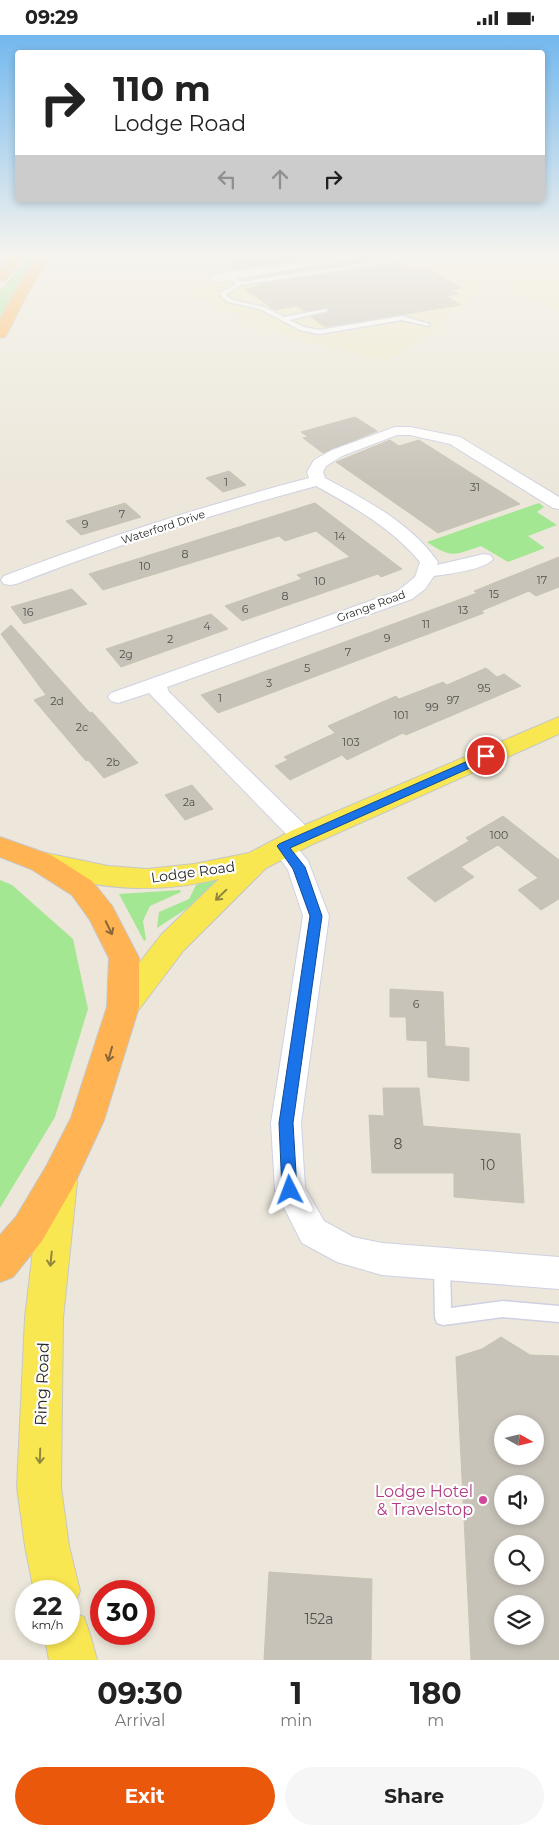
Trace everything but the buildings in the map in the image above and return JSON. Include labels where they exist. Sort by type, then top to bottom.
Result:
[{"type":"highway","points":[[0,847],[41,862],[82,888],[102,914],[124,958],[123,1007],[87,1120],[60,1176],[29,1229],[0,1264]]},
{"type":"main road","name":"Lodge Road","points":[[41,862],[102,875],[133,879],[199,873],[256,861],[293,842],[559,725]]},
{"type":"main road","name":"Lodge Road","points":[[123,1007],[172,943],[256,861]]},
{"type":"main road","name":"Ring Road","points":[[54,1580],[47,1547],[39,1487],[44,1318],[60,1176]]},
{"type":"main road","points":[[70,1645],[73,1660]]},
{"type":"street","points":[[484,559],[466,565],[428,572],[429,562],[418,547],[376,512],[318,481],[315,472],[320,463],[337,453],[395,431],[410,431],[456,440],[559,504]]},
{"type":"street","name":"Waterford Drive","points":[[10,580],[70,557],[256,497],[318,481]]},
{"type":"street","name":"Grange Road","points":[[118,697],[405,595],[422,583],[428,572]]},
{"type":"street","points":[[156,684],[159,694],[293,842],[299,867],[316,916],[286,1123],[290,1190],[313,1232],[348,1251],[382,1259],[559,1273]]},
{"type":"lane","points":[[442,1265],[443,1317],[503,1309],[559,1314]]},
{"type":"shaded area","points":[[276,332],[430,332],[387,362]]},
{"type":"green space","points":[[539,503],[544,507],[537,512],[557,525],[528,536],[545,548],[508,562],[481,546],[453,554],[442,551],[427,542]]},
{"type":"green space","points":[[236,871],[200,900],[157,928],[159,912],[189,899],[196,885]]},
{"type":"green space","points":[[0,880],[12,885],[73,939],[88,1009],[55,1117],[0,1208]]},
{"type":"green space","points":[[180,890],[181,892],[150,906],[143,921],[146,940],[144,941],[119,894]]},
{"type":"place","name":"Lodge Hotel & Travelstop","points":[[483,1500]]},
{"type":"route","points":[[290,1190],[286,1123],[309,975],[316,916],[299,867],[283,846],[486,756]]}]
